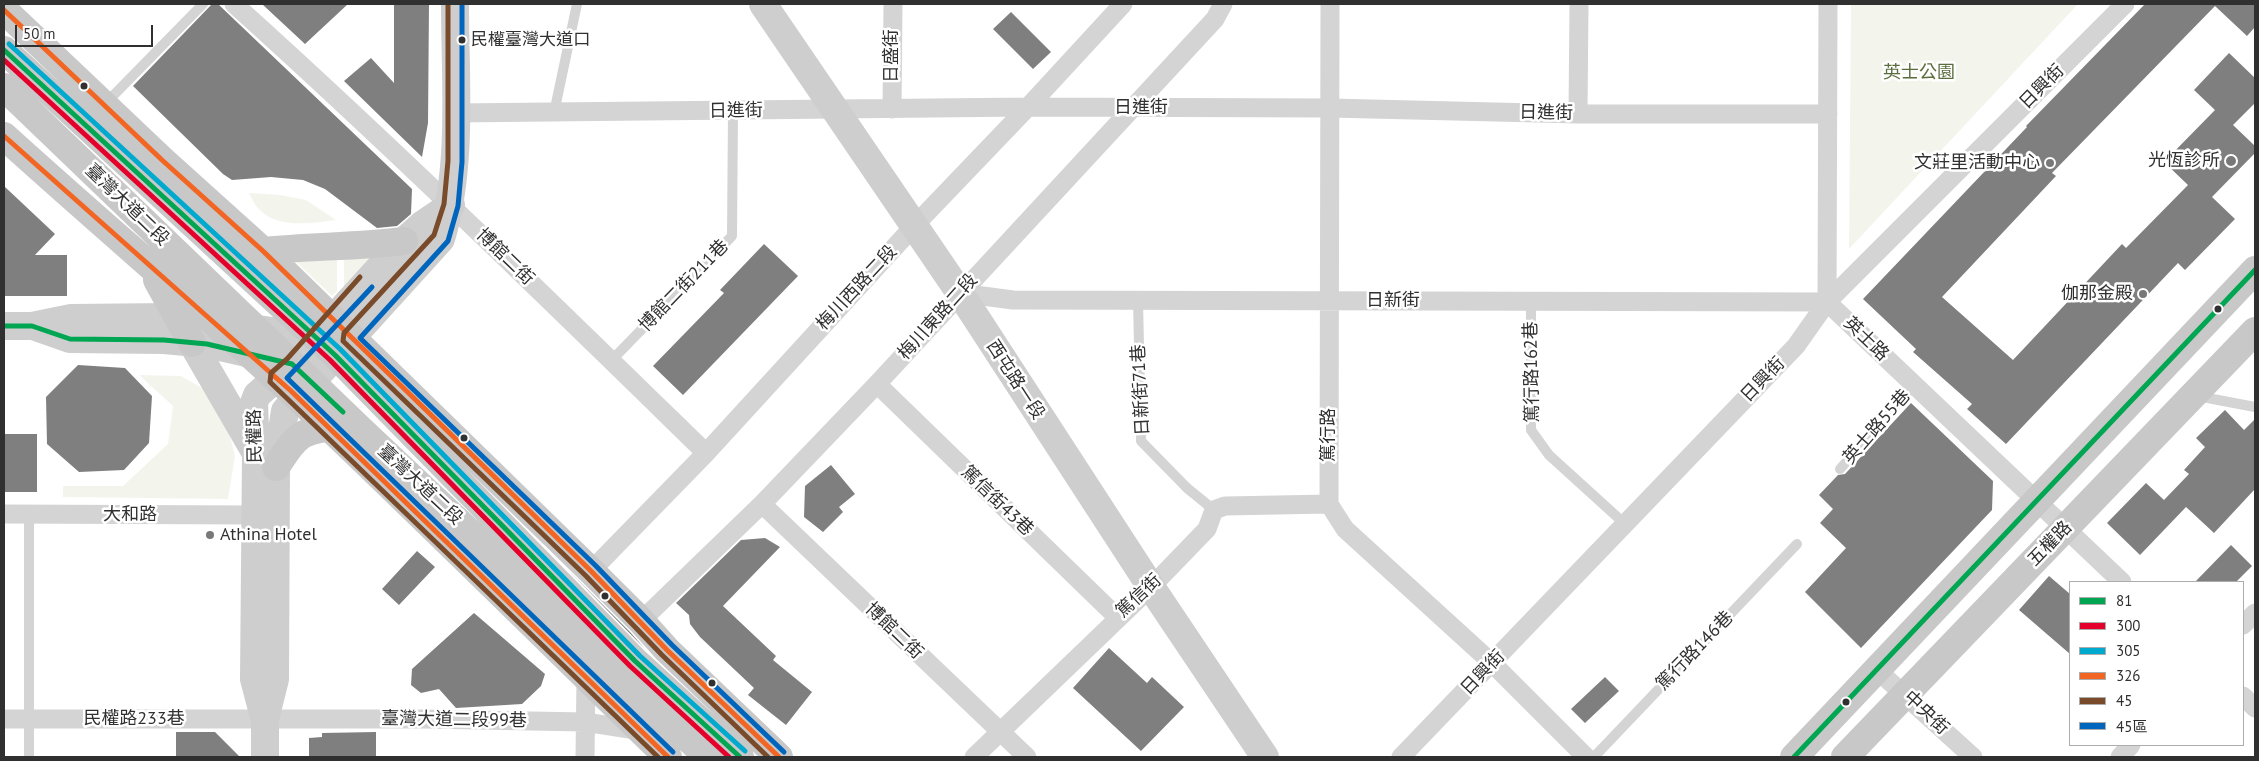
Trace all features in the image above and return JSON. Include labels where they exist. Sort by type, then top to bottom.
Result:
[{"type":"main road","name":"臺灣大道二段","points":[[4,10],[263,251],[333,337],[635,661],[740,757]]},
{"type":"main road","name":"臺灣大道二段","points":[[4,50],[333,337],[591,571],[642,621],[666,650],[779,757]]},
{"type":"main road","name":"臺灣大道二段","points":[[4,87],[251,341],[708,757]]},
{"type":"main road","name":"臺灣大道二段","points":[[4,136],[78,203],[145,259],[216,324]]},
{"type":"main road","points":[[263,251],[292,248],[346,247],[404,241]]},
{"type":"main road","points":[[145,259],[192,343]]},
{"type":"main road","points":[[1794,757],[2255,270]]},
{"type":"main road","name":"五權路","points":[[1846,757],[2255,331]]},
{"type":"main road","name":"臺灣大道二段","points":[[343,426],[586,678],[668,757]]},
{"type":"main road","points":[[266,461],[307,431],[343,426]]},
{"type":"street","name":"博館二街","points":[[234,4],[451,205],[706,453]]},
{"type":"street","name":"民權路","points":[[265,719],[254,678],[256,515],[266,461],[294,380],[333,337],[441,239],[451,205],[455,161],[455,4]]},
{"type":"street","name":"西屯路一段","points":[[763,4],[960,292],[1151,587],[1265,757]]},
{"type":"street","name":"日盛街","points":[[892,109],[893,4]]},
{"type":"street","name":"梅川西路二段","points":[[591,571],[706,453],[914,226],[1028,108],[1123,4]]},
{"type":"street","name":"梅川東路二段","points":[[642,621],[762,504],[876,384],[1134,108],[1215,19],[1223,4]]},
{"type":"street","name":"篤行路","points":[[1329,504],[1330,4]]},
{"type":"street","points":[[1578,114],[1579,4]]},
{"type":"street","name":"英士路","points":[[1828,4],[1828,302],[2121,581]]},
{"type":"street","name":"日興街","points":[[1401,757],[1796,346],[1828,302],[2125,4]]},
{"type":"street","name":"日進街","points":[[455,113],[1028,108],[1330,108],[1578,114],[1828,114]]},
{"type":"street","name":"民權路","points":[[333,337],[404,241],[422,224],[451,205]]},
{"type":"street","name":"日新街","points":[[960,292],[1013,300],[1828,302]]},
{"type":"street","points":[[4,326],[32,326],[71,318],[179,319],[216,324],[251,341]]},
{"type":"street","points":[[32,326],[70,339],[164,340],[192,343],[333,337]]},
{"type":"street","points":[[192,343],[266,461]]},
{"type":"street","name":"篤信街43巷","points":[[876,384],[1117,617]]},
{"type":"street","name":"民權路","points":[[265,757],[265,719],[275,679],[266,461]]},
{"type":"street","name":"博館二街","points":[[762,504],[1027,757]]},
{"type":"street","points":[[1214,510],[1225,506],[1329,504],[1345,529],[1492,663],[1586,757]]},
{"type":"street","name":"篤信街","points":[[974,757],[1117,617],[1151,587],[1207,529],[1214,510]]},
{"type":"street","name":"大和路","points":[[4,514],[256,515]]},
{"type":"street","points":[[2244,625],[2255,613]]},
{"type":"street","name":"中央街","points":[[1877,670],[1974,757]]},
{"type":"street","points":[[585,757],[586,678]]},
{"type":"street","points":[[2244,697],[2255,708]]},
{"type":"street","name":"民權路233巷","points":[[4,720],[265,719]]},
{"type":"street","name":"臺灣大道二段99巷","points":[[265,719],[585,722],[642,731]]},
{"type":"street","points":[[2120,757],[2131,746]]},
{"type":"lane","points":[[104,105],[203,4]]},
{"type":"lane","points":[[554,113],[577,4]]},
{"type":"lane","name":"博館二街211巷","points":[[611,361],[732,236],[733,111]]},
{"type":"lane","name":"日新街71巷","points":[[1138,300],[1141,440],[1187,488],[1214,510]]},
{"type":"lane","name":"篤行路162巷","points":[[1531,302],[1531,430],[1549,455],[1625,524]]},
{"type":"lane","name":"英士路55巷","points":[[1840,469],[1914,385]]},
{"type":"lane","points":[[2193,396],[2255,407]]},
{"type":"lane","points":[[28,757],[29,514]]},
{"type":"lane","name":"篤行路146巷","points":[[1594,757],[1797,544]]},
{"type":"green space","name":"英士公園","points":[[1851,4],[2078,4],[1849,249]]},
{"type":"green space","points":[[249,193],[280,195],[306,200],[336,220],[296,223],[276,220],[267,216],[258,208]]},
{"type":"green space","points":[[380,252],[344,287],[344,258]]},
{"type":"green space","points":[[289,255],[337,258],[337,291],[332,296]]},
{"type":"green space","points":[[139,375],[181,376],[204,389],[229,432],[235,456],[228,499],[63,497],[63,486],[123,486],[168,444],[173,406]]},
{"type":"building","points":[[212,4],[218,4],[412,189],[411,214],[397,226],[377,228],[325,189],[303,180],[271,177],[232,180],[223,174],[133,86]]},
{"type":"building","points":[[262,4],[348,4],[305,44]]},
{"type":"building","points":[[394,4],[429,4],[428,123],[422,157],[344,81],[371,58],[394,83]]},
{"type":"building","points":[[2145,4],[2255,4],[2255,27],[2247,36],[2215,6],[2052,173],[2056,176],[1942,297],[2013,360],[2122,244],[2126,248],[2188,185],[2164,162],[2215,110],[2194,90],[2229,53],[2255,78],[2255,103],[2233,125],[2255,146],[2255,153],[2212,197],[2235,219],[2185,270],[2178,263],[2006,444],[1967,409],[1972,404],[1913,352],[1916,349],[1863,299],[2026,126]]},
{"type":"building","points":[[1011,12],[1051,52],[1033,69],[993,29]]},
{"type":"building","points":[[4,186],[55,234],[35,255],[67,255],[67,296],[4,296]]},
{"type":"building","points":[[764,244],[798,276],[683,395],[653,366],[724,293],[720,290]]},
{"type":"building","points":[[78,365],[125,368],[152,396],[149,443],[124,470],[79,472],[47,444],[46,397]]},
{"type":"building","points":[[1911,403],[1993,481],[1992,510],[1861,648],[1805,592],[1846,548],[1820,523],[1833,509],[1819,495],[1838,475],[1845,474]]},
{"type":"building","points":[[2225,410],[2244,430],[2255,419],[2255,489],[2214,533],[2186,507],[2140,555],[2107,523],[2146,483],[2164,500],[2189,474],[2184,470],[2205,447],[2196,438]]},
{"type":"building","points":[[4,434],[37,434],[37,492],[4,492]]},
{"type":"building","points":[[831,465],[855,494],[839,507],[843,512],[823,532],[804,517],[805,486]]},
{"type":"building","points":[[765,538],[780,547],[723,606],[776,656],[773,660],[812,692],[786,725],[748,695],[754,688],[700,637],[690,624],[689,615],[676,603],[741,540]]},
{"type":"building","points":[[2231,545],[2252,566],[2237,581],[2196,581]]},
{"type":"building","points":[[417,551],[435,567],[399,605],[382,589]]},
{"type":"building","points":[[569,571],[630,632],[645,649]]},
{"type":"building","points":[[2049,576],[2069,593],[2069,653],[2019,610]]},
{"type":"building","points":[[474,613],[545,674],[541,686],[522,704],[456,708],[439,689],[421,693],[411,685],[412,669]]},
{"type":"building","points":[[1109,648],[1147,683],[1152,677],[1184,707],[1141,751],[1073,688]]},
{"type":"building","points":[[1605,677],[1619,691],[1585,723],[1571,709]]},
{"type":"building","points":[[176,732],[215,732],[240,757],[176,757]]},
{"type":"building","points":[[376,732],[376,757],[309,757],[309,738],[322,737],[322,733]]},
{"type":"transit line","name":"45","points":[[448,4],[448,161],[444,204],[434,235],[344,333],[343,341],[586,576],[662,655],[768,757]]},
{"type":"transit line","name":"45區","points":[[462,4],[462,162],[458,206],[448,241],[360,338],[596,566],[672,645],[784,752]]},
{"type":"transit line","name":"326","points":[[4,10],[162,160],[263,251],[591,571],[667,650],[779,757]]},
{"type":"transit line","name":"305","points":[[9,44],[340,349],[640,656],[745,751]]},
{"type":"transit line","name":"81","points":[[4,50],[335,355],[635,661],[740,757]]},
{"type":"transit line","name":"300","points":[[4,60],[330,360],[630,666],[729,757]]},
{"type":"transit line","name":"326","points":[[4,136],[291,391],[668,757]]},
{"type":"transit line","name":"81","points":[[1794,757],[2255,270]]},
{"type":"transit line","name":"45","points":[[360,277],[287,359],[271,373],[270,382],[658,757]]},
{"type":"transit line","name":"45區","points":[[372,287],[287,378],[673,752]]},
{"type":"transit line","name":"81","points":[[4,326],[32,326],[70,339],[164,340],[207,344],[292,364],[343,412]]},
{"type":"place","name":"民權臺灣大道口","points":[[462,40]]},
{"type":"place","name":"光恆診所","points":[[2231,161]]},
{"type":"place","name":"文莊里活動中心","points":[[2050,163]]},
{"type":"place","name":"伽那金殿","points":[[2143,294]]},
{"type":"place","name":"Athina Hotel","points":[[210,535]]}]
